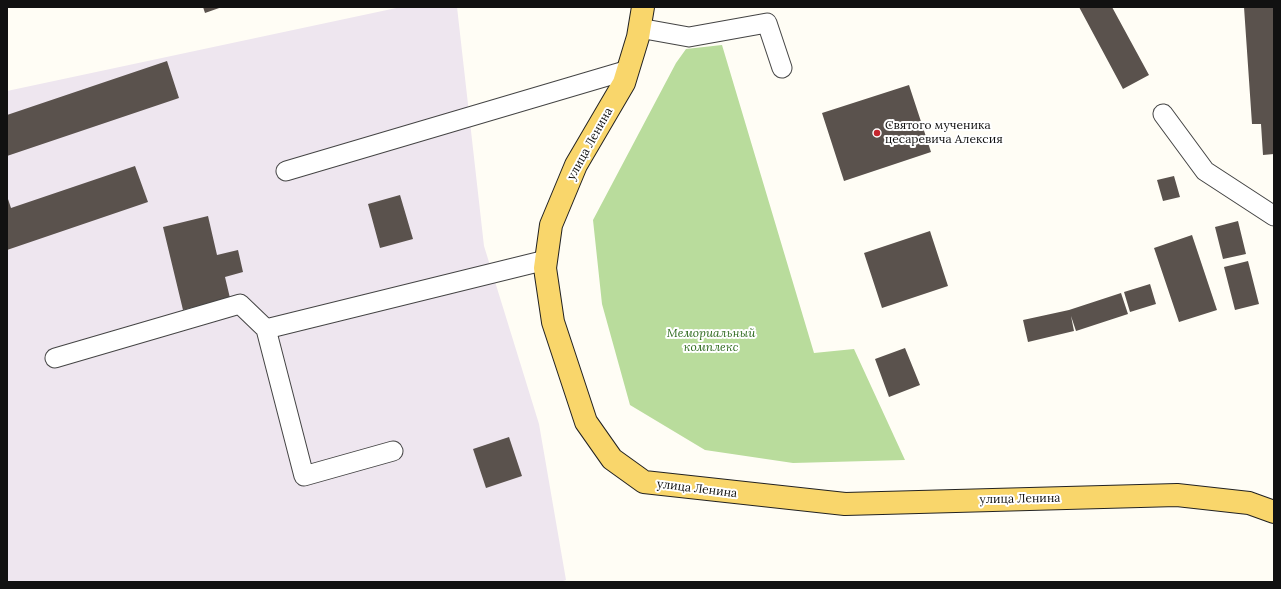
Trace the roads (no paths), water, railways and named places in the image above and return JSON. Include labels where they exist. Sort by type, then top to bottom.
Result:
[{"type":"main road","name":"улица Ленина","points":[[641,17],[624,83],[576,165],[551,225],[545,268],[553,322],[586,422],[612,459],[644,482],[845,504],[1177,495],[1249,503],[1274,512]]},
{"type":"street","points":[[641,17],[689,36],[767,23],[782,68]]},
{"type":"street","points":[[286,171],[628,70]]},
{"type":"street","points":[[1163,114],[1205,171],[1274,216]]},
{"type":"street","points":[[266,330],[546,260]]},
{"type":"street","points":[[55,358],[240,304],[266,330],[304,476],[393,451]]},
{"type":"place","name":"Святого мученика цесаревича Алексия","points":[[877,133]]},
{"type":"park label","name":"Мемориальный комплекс","points":[[711,341]]}]
